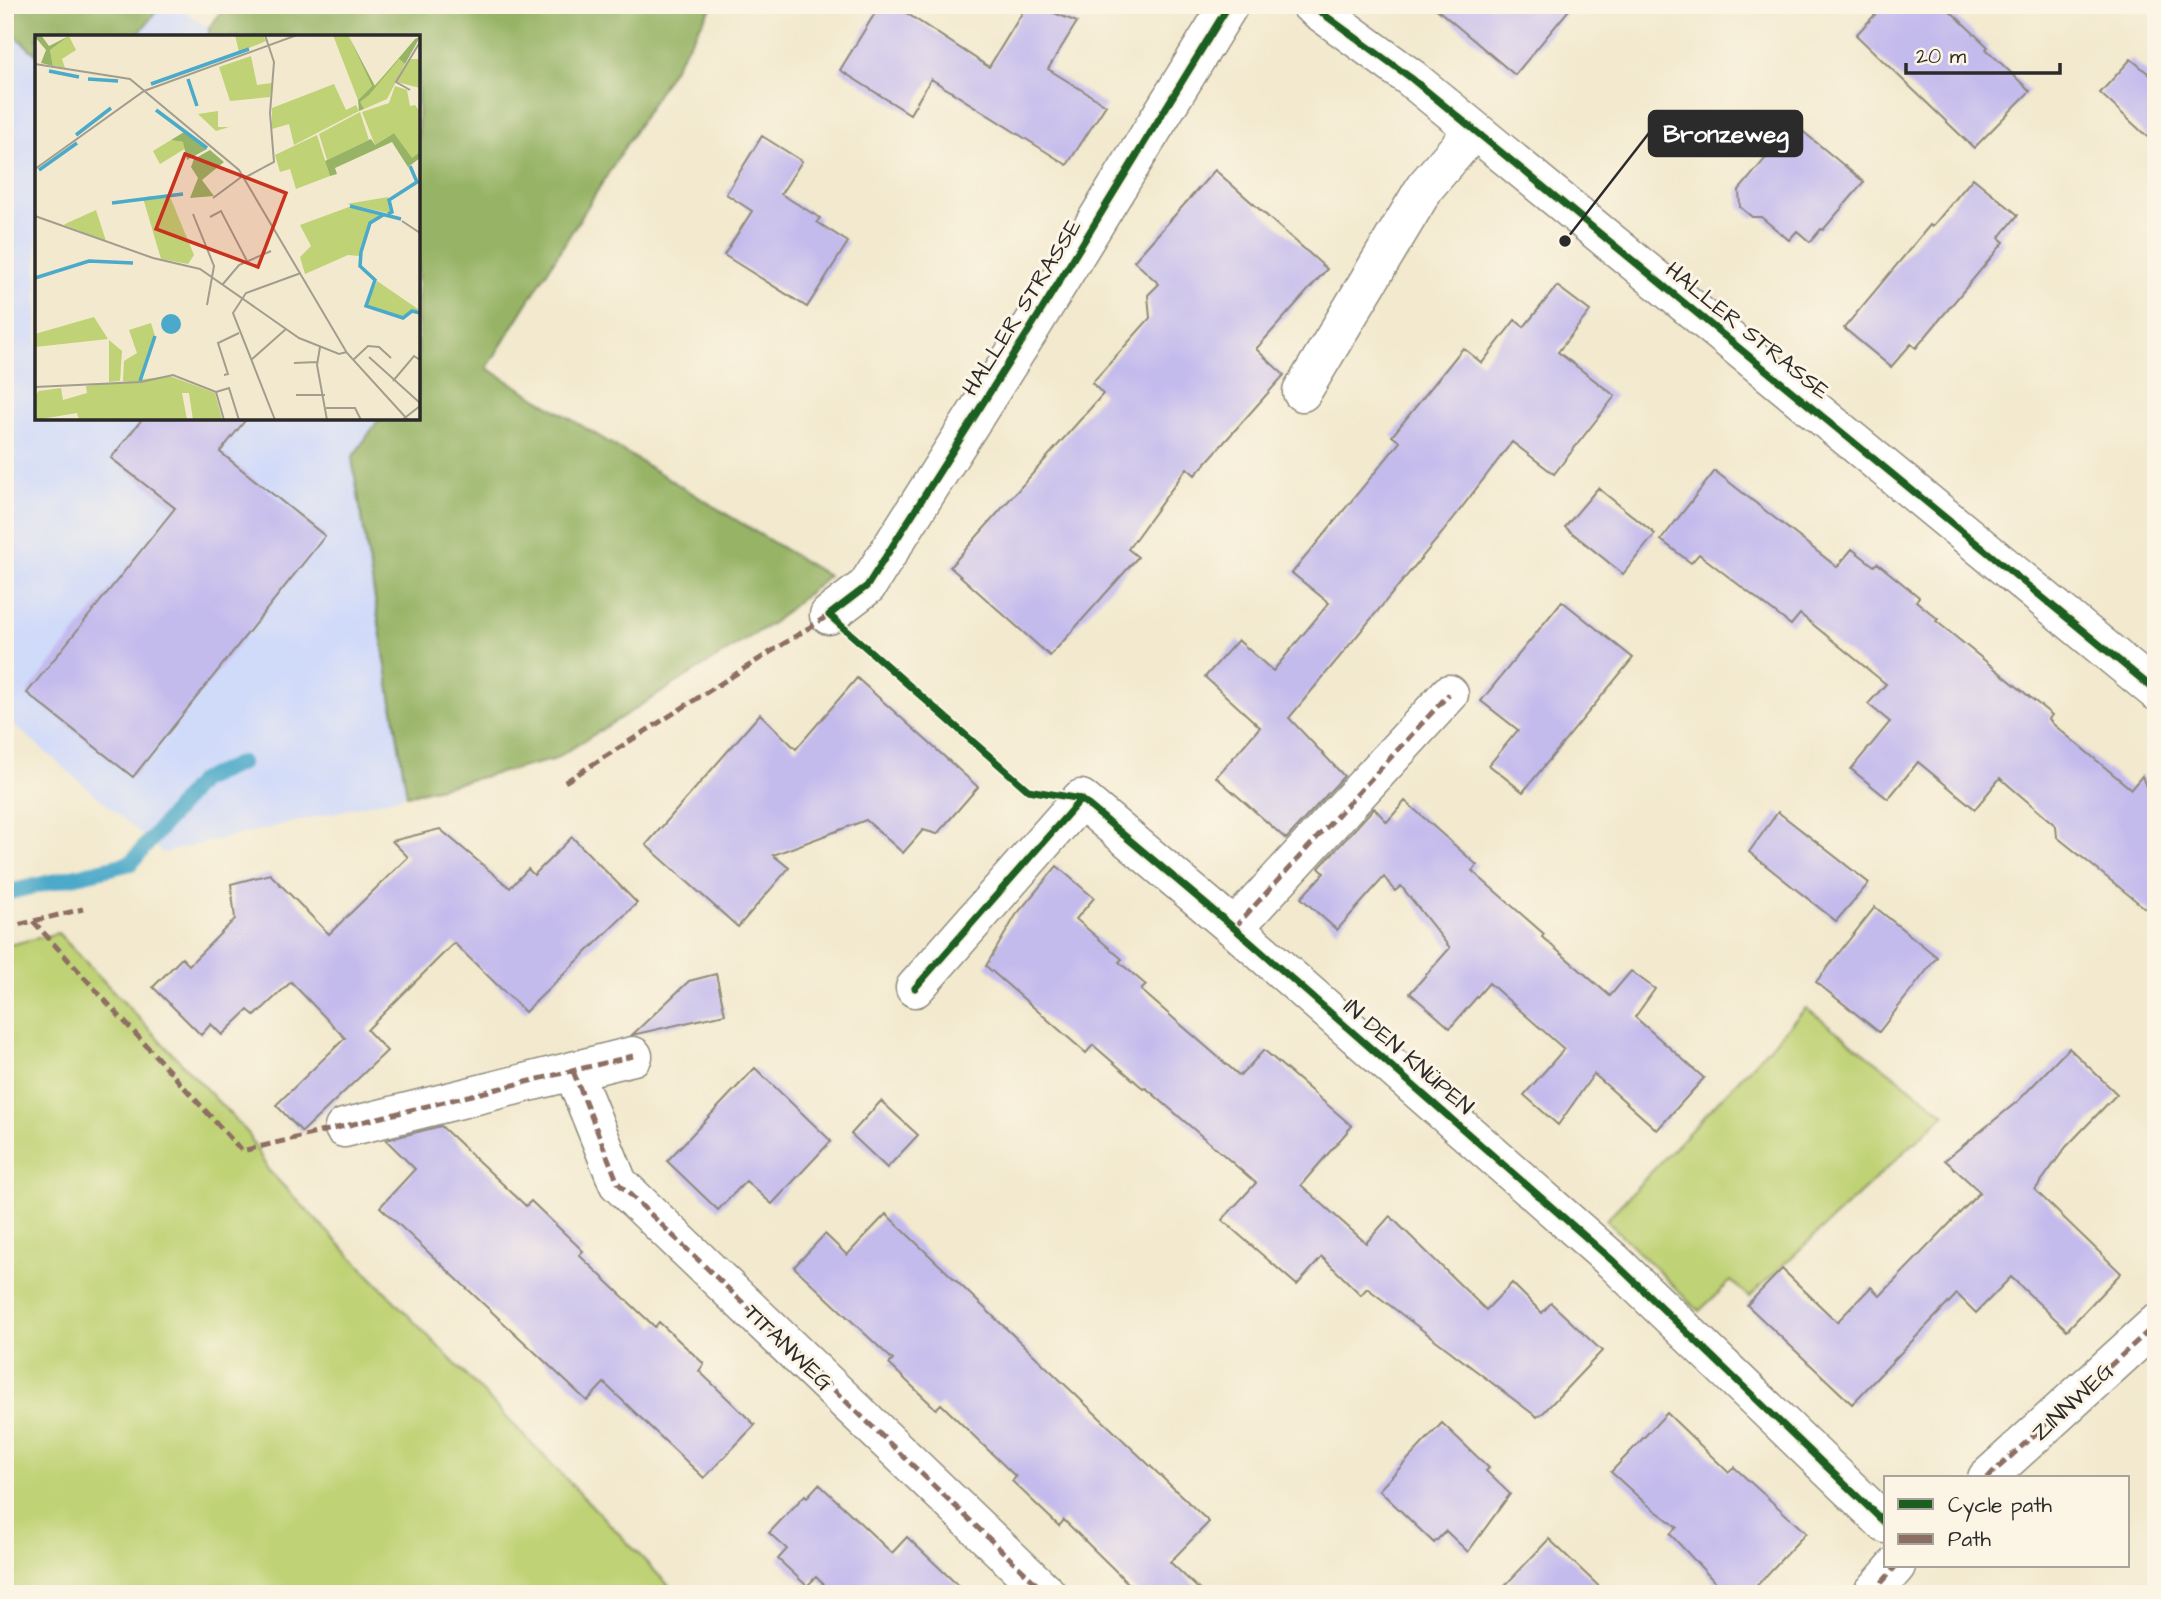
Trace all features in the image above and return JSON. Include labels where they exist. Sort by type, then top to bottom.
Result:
[{"type":"street","name":"HALLER STRASSE","points":[[829,615],[867,586],[1037,318],[1229,5]]},
{"type":"street","name":"HALLER STRASSE","points":[[1311,5],[1411,78],[2156,691]]},
{"type":"street","points":[[1302,392],[1425,187],[1474,130]]},
{"type":"street","points":[[1234,928],[1449,694]]},
{"type":"street","name":"IN DEN KNÜPEN","points":[[915,988],[1081,799],[1234,928],[1613,1261],[1884,1522]]},
{"type":"street","points":[[344,1128],[633,1056]]},
{"type":"street","name":"TITANWEG","points":[[573,1071],[618,1183],[1046,1594]]},
{"type":"street","name":"ZINNWEG","points":[[1989,1476],[2156,1324]]},
{"type":"street","points":[[1872,1594],[1894,1568]]},
{"type":"shaded area","points":[[161,5],[175,5],[209,28],[209,35],[138,35]]},
{"type":"shaded area","points":[[5,27],[35,53],[35,420],[379,420],[352,459],[407,795],[163,853],[5,717]]},
{"type":"green space","points":[[5,5],[161,5],[138,35],[35,35],[35,53],[5,27]]},
{"type":"green space","points":[[227,5],[713,5],[487,368],[828,576],[774,622],[553,760],[407,795],[352,458],[379,420],[420,420],[420,35],[209,35],[209,28]]},
{"type":"green space","points":[[58,933],[248,1133],[268,1170],[677,1594],[5,1594],[5,946]]},
{"type":"green space","points":[[1806,1008],[1945,1114],[1749,1297],[1731,1281],[1699,1311],[1606,1220]]},
{"type":"building","points":[[880,5],[894,5],[989,67],[1027,5],[1034,5],[1077,22],[1048,69],[1106,105],[1067,165],[931,79],[910,114],[840,70]]},
{"type":"building","points":[[1432,5],[1573,5],[1515,75]]},
{"type":"building","points":[[1884,5],[1944,5],[2030,91],[1974,148],[1856,35]]},
{"type":"building","points":[[2131,59],[2156,80],[2156,145],[2100,93]]},
{"type":"building","points":[[1794,124],[1864,182],[1810,242],[1797,231],[1789,240],[1761,217],[1752,217],[1740,207],[1739,190]]},
{"type":"building","points":[[762,136],[802,161],[781,194],[820,218],[817,222],[848,242],[807,307],[724,255],[752,211],[726,194]]},
{"type":"building","points":[[1215,170],[1327,269],[1256,349],[1284,375],[1195,475],[1187,468],[1128,549],[1138,557],[1050,656],[950,567],[1103,394],[1092,383],[1150,318],[1148,295],[1159,284],[1134,261]]},
{"type":"building","points":[[1973,178],[2018,215],[1999,238],[2004,242],[1916,348],[1911,344],[1891,367],[1844,328]]},
{"type":"building","points":[[1557,286],[1590,311],[1558,352],[1615,396],[1554,474],[1512,442],[1443,532],[1289,718],[1344,776],[1286,839],[1216,777],[1260,727],[1205,677],[1238,640],[1273,671],[1329,603],[1292,573],[1400,442],[1392,436],[1463,348],[1482,363],[1515,320],[1524,327]]},
{"type":"building","points":[[141,420],[245,420],[220,452],[325,536],[133,777],[27,693],[175,508],[111,458]]},
{"type":"building","points":[[1715,471],[1837,567],[1852,549],[1874,566],[1877,563],[1919,597],[1916,601],[1938,619],[1936,621],[2052,715],[2049,719],[2053,724],[2131,789],[2142,776],[2156,813],[2156,917],[2057,837],[2056,826],[2000,778],[1975,809],[1918,762],[1888,799],[1851,769],[1890,722],[1868,704],[1886,684],[1800,614],[1791,625],[1699,554],[1691,563],[1661,540]]},
{"type":"building","points":[[1598,488],[1655,534],[1623,574],[1565,527]]},
{"type":"building","points":[[1562,601],[1633,658],[1523,792],[1489,765],[1518,730],[1481,701]]},
{"type":"building","points":[[857,678],[978,787],[937,834],[923,830],[903,853],[866,820],[773,855],[789,868],[738,927],[646,845],[760,714],[796,749]]},
{"type":"building","points":[[1405,801],[1477,865],[1472,871],[1610,996],[1631,971],[1655,989],[1635,1017],[1704,1078],[1657,1130],[1594,1074],[1558,1125],[1524,1095],[1564,1049],[1489,983],[1450,1028],[1410,993],[1450,948],[1401,886],[1395,891],[1384,877],[1337,930],[1301,898],[1324,873],[1319,868],[1374,808],[1387,822]]},
{"type":"building","points":[[1778,812],[1869,883],[1836,921],[1749,852]]},
{"type":"building","points":[[440,829],[510,888],[528,869],[534,875],[572,837],[637,903],[525,1012],[454,943],[367,1030],[387,1051],[302,1132],[276,1105],[345,1038],[291,982],[255,1016],[248,1010],[222,1035],[211,1024],[201,1035],[153,987],[182,958],[189,965],[235,919],[231,884],[270,874],[329,934],[408,857],[392,841]]},
{"type":"building","points":[[1057,866],[1094,898],[1076,919],[1122,959],[1119,962],[1146,985],[1141,990],[1240,1076],[1264,1050],[1352,1126],[1301,1185],[1366,1243],[1390,1216],[1486,1310],[1512,1283],[1542,1313],[1551,1303],[1602,1351],[1544,1412],[1537,1417],[1367,1288],[1361,1295],[1322,1257],[1297,1285],[1222,1220],[1256,1183],[1093,1045],[1086,1053],[986,966],[1016,915]]},
{"type":"building","points":[[1875,907],[1937,957],[1879,1032],[1816,982]]},
{"type":"building","points":[[716,974],[725,1014],[632,1035],[689,981]]},
{"type":"building","points":[[2069,1048],[2117,1094],[2066,1147],[2035,1190],[2121,1273],[2067,1330],[2011,1277],[1976,1313],[1957,1294],[1852,1404],[1747,1305],[1782,1269],[1837,1322],[1871,1287],[1880,1296],[1980,1192],[1945,1160],[2018,1101]]},
{"type":"building","points":[[755,1068],[831,1141],[772,1204],[746,1181],[718,1210],[667,1161]]},
{"type":"building","points":[[881,1101],[918,1135],[887,1168],[851,1134]]},
{"type":"building","points":[[441,1126],[526,1206],[531,1201],[583,1251],[579,1255],[655,1327],[659,1322],[704,1364],[699,1371],[755,1425],[704,1478],[604,1383],[587,1401],[380,1207],[415,1169],[386,1140]]},
{"type":"building","points":[[886,1214],[1209,1522],[1170,1562],[1204,1594],[1139,1594],[1064,1520],[1059,1526],[1012,1481],[1016,1477],[941,1404],[936,1409],[889,1364],[893,1360],[794,1267],[825,1234],[847,1255]]},
{"type":"building","points":[[1667,1413],[1728,1472],[1734,1467],[1806,1533],[1749,1594],[1726,1594],[1670,1534],[1677,1527],[1611,1472]]},
{"type":"building","points":[[1442,1423],[1489,1468],[1486,1471],[1510,1494],[1468,1552],[1446,1531],[1434,1543],[1379,1490]]},
{"type":"building","points":[[819,1484],[892,1553],[907,1537],[967,1594],[834,1594],[816,1577],[807,1586],[778,1559],[787,1549],[769,1533]]},
{"type":"building","points":[[1549,1539],[1607,1594],[1497,1594]]},
{"type":"waterway","points":[[5,893],[131,863],[200,781],[241,763]]},
{"type":"marked path","points":[[565,782],[829,615],[832,617]]},
{"type":"marked path","points":[[1234,928],[1449,694]]},
{"type":"marked path","points":[[5,928],[83,909]]},
{"type":"marked path","points":[[33,921],[242,1151],[633,1056]]},
{"type":"marked path","points":[[573,1071],[618,1183],[1047,1594]]},
{"type":"marked path","points":[[1989,1476],[2156,1324]]},
{"type":"marked path","points":[[1872,1594],[1894,1568]]},
{"type":"cycle path","points":[[1081,799],[1028,790],[829,615],[867,586],[1030,329],[1229,5]]},
{"type":"cycle path","points":[[1311,5],[1411,78],[2156,691]]},
{"type":"cycle path","points":[[1081,799],[1234,928],[1613,1261],[1884,1522]]},
{"type":"cycle path","points":[[915,988],[1081,799]]},
{"type":"place","name":"Bronzeweg","points":[[1565,241]]}]
